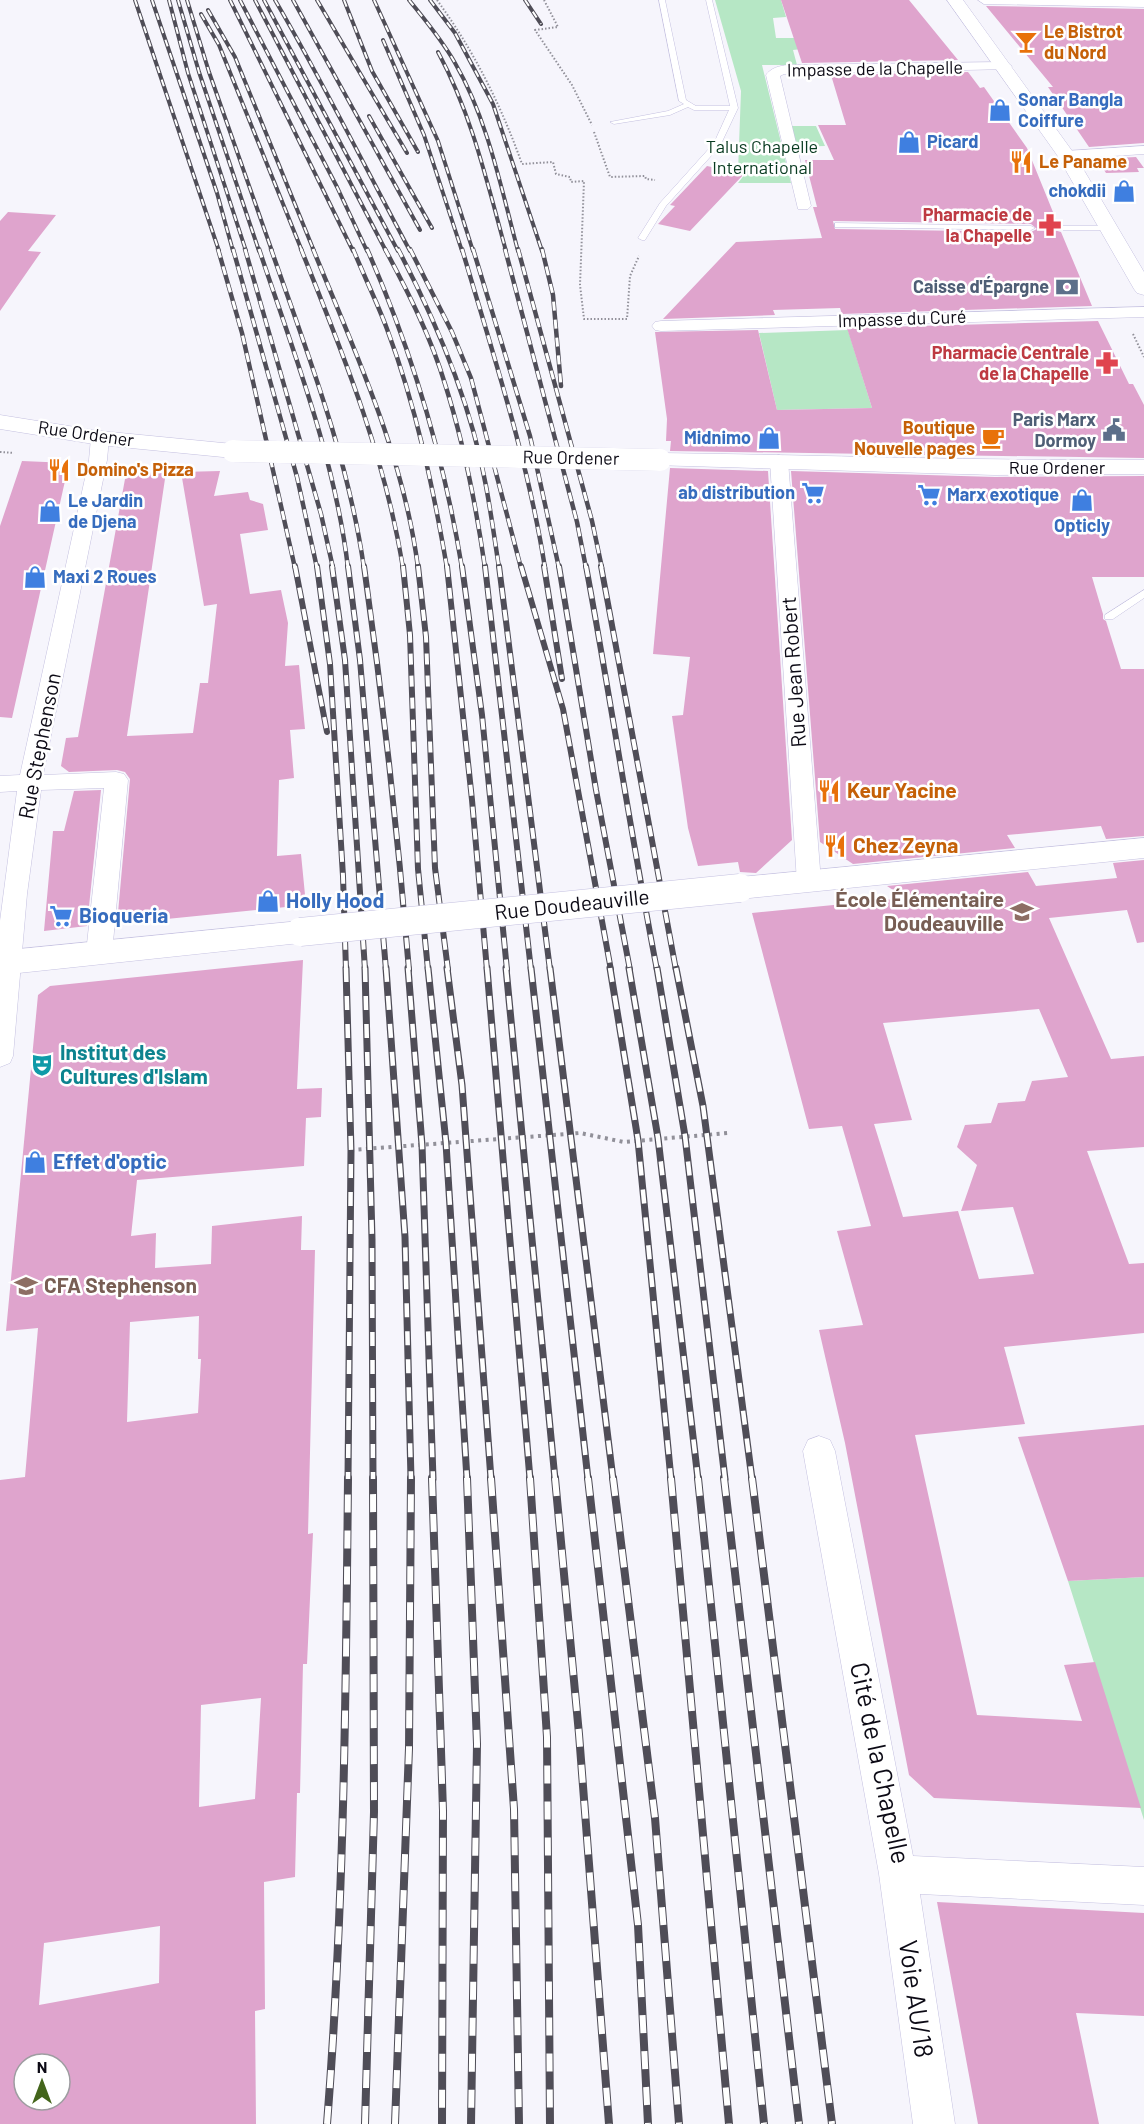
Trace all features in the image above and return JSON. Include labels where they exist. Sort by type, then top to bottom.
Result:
[{"type":"main road","points":[[955,0],[1005,66],[1066,154],[1144,289]]},
{"type":"main road","name":"Rue Ordener","points":[[0,422],[100,438],[233,451],[779,461],[995,468],[1144,467]]},
{"type":"main road","name":"Rue Doudeauville","points":[[5,963],[1144,848]]},
{"type":"street","points":[[984,0],[1144,3]]},
{"type":"street","name":"Impasse de la Chapelle","points":[[803,206],[773,75],[775,73],[787,69],[1005,66]]},
{"type":"street","points":[[1066,154],[1144,150]]},
{"type":"street","name":"Impasse du Curé","points":[[661,326],[1144,312]]},
{"type":"street","name":"Rue Stephenson","points":[[0,1056],[5,963],[30,782],[98,460],[100,438]]},
{"type":"street","name":"Rue Jean Robert","points":[[779,461],[809,882]]},
{"type":"street","points":[[0,783],[116,780],[99,953]]},
{"type":"street","name":"Cité de la Chapelle","points":[[819,1451],[898,1874],[1144,1886]]},
{"type":"street","name":"Voie AU/18","points":[[898,1874],[934,2124]]},
{"type":"lane","points":[[662,0],[683,101],[694,108],[734,108]]},
{"type":"lane","points":[[642,238],[663,205],[717,144],[734,108],[709,0]]},
{"type":"lane","points":[[614,122],[663,114],[688,105]]},
{"type":"lane","points":[[838,225],[1031,228]]},
{"type":"lane","points":[[1059,228],[1107,228]]},
{"type":"lane","points":[[1109,617],[1144,592]]},
{"type":"path","points":[[437,0],[473,51],[486,76],[508,122],[522,164],[553,162],[556,174],[570,177],[571,182],[584,181],[585,205],[579,275],[584,319],[627,319],[630,276],[640,251],[642,238]]},
{"type":"path","points":[[544,0],[558,27],[535,30],[572,85],[592,126],[610,177],[645,176],[646,179],[682,184]]},
{"type":"path","points":[[351,1150],[580,1133],[624,1142],[728,1133]]},
{"type":"green space","name":"Talus Chapelle International","points":[[715,0],[781,0],[786,17],[773,18],[776,38],[802,38],[811,48],[793,50],[797,65],[762,65],[791,183],[738,183],[745,174],[738,172],[741,91]]},
{"type":"green space","points":[[788,126],[816,126],[825,146],[794,147]]},
{"type":"green space","points":[[848,330],[872,408],[777,410],[759,333]]},
{"type":"green space","points":[[1144,1577],[1144,1820],[1068,1581]]},
{"type":"building","points":[[781,0],[909,0],[958,60],[802,63]]},
{"type":"building","points":[[986,6],[1144,9],[1144,143],[1089,147],[1048,87],[1053,87]]},
{"type":"building","points":[[968,72],[980,88],[984,87],[1027,148],[1055,217],[1057,224],[1054,224],[1054,230],[1061,232],[1092,306],[842,314],[840,308],[773,310],[775,315],[663,319],[736,242],[822,238],[813,207],[817,207],[805,160],[834,160],[818,125],[846,125],[831,75]],"holes":[[[833,221],[1031,224],[1037,229],[1031,232],[835,229]]]},
{"type":"building","points":[[1136,157],[1144,168],[1137,168],[1139,172],[1106,173],[1097,159]]},
{"type":"building","points":[[707,166],[744,174],[690,231],[658,224],[675,206],[670,205]]},
{"type":"building","points":[[8,212],[56,215],[28,251],[41,252],[0,311],[0,221]]},
{"type":"building","points":[[1098,321],[1129,384],[1133,384],[1144,405],[1144,458],[670,451],[671,441],[666,441],[667,419],[655,332],[758,330],[777,410],[872,408],[847,328]]},
{"type":"building","points":[[22,461],[69,463],[12,718],[0,717],[0,526]]},
{"type":"building","points":[[670,468],[768,471],[792,840],[756,873],[740,872],[738,862],[698,866],[688,828],[672,716],[683,715],[690,657],[653,654]]},
{"type":"building","points":[[220,471],[214,496],[248,492],[250,500],[263,504],[268,530],[240,534],[250,594],[281,590],[288,623],[285,666],[299,665],[305,729],[290,730],[294,778],[279,780],[277,856],[301,854],[306,905],[117,924],[130,779],[125,772],[117,770],[69,772],[61,766],[66,738],[78,737],[125,479],[138,473],[166,472],[127,736],[193,733],[200,683],[208,683],[217,604],[204,606],[181,472]]},
{"type":"building","points":[[791,471],[995,477],[1144,476],[1144,577],[1092,577],[1103,619],[1106,621],[1121,669],[1144,669],[1144,836],[1106,839],[1101,826],[1007,835],[1015,848],[853,864],[820,842]]},
{"type":"building","points":[[101,790],[87,926],[44,931],[53,831],[64,831],[74,791]]},
{"type":"building","points":[[1144,860],[1144,942],[1137,943],[1127,910],[1049,918],[1111,1059],[1144,1056],[1144,1147],[1087,1151],[1129,1264],[1144,1263],[1144,1333],[1004,1347],[1025,1424],[915,1435],[977,1715],[1082,1721],[1064,1665],[1095,1662],[1141,1808],[934,1798],[909,1775],[845,1443],[819,1330],[863,1325],[837,1231],[871,1226],[842,1126],[809,1129],[752,913],[905,898],[887,886],[1028,872],[1036,886],[1117,878],[1113,863]],"holes":[[[1039,1009],[1068,1077],[1032,1081],[1025,1101],[998,1103],[991,1123],[965,1125],[957,1147],[977,1165],[961,1211],[1013,1207],[1034,1274],[979,1279],[958,1211],[903,1217],[874,1124],[912,1120],[883,1023]]]},
{"type":"building","points":[[303,960],[297,1089],[322,1088],[321,1117],[306,1118],[304,1166],[137,1180],[131,1236],[156,1233],[155,1268],[211,1264],[212,1226],[302,1216],[301,1250],[315,1250],[308,1534],[313,1533],[307,1664],[303,1664],[300,1793],[297,1793],[295,1877],[264,1882],[265,2009],[255,2011],[256,2124],[0,2124],[0,1480],[25,1477],[38,1328],[6,1331],[38,995],[50,986]],"holes":[[[199,1316],[198,1359],[201,1359],[198,1413],[127,1422],[130,1322]],[[261,1698],[255,1799],[199,1807],[201,1705]],[[160,1926],[159,1983],[39,2005],[44,1943]]]},
{"type":"building","points":[[1144,1425],[1144,1577],[1068,1581],[1018,1437]]},
{"type":"building","points":[[937,1902],[1144,1913],[1144,2016],[1076,2013],[1099,2124],[978,2124]]},
{"type":"railway","points":[[135,0],[219,251]]},
{"type":"railway","points":[[152,0],[217,193],[233,251]]},
{"type":"railway","points":[[169,0],[188,73],[246,251]]},
{"type":"railway","points":[[178,0],[199,72],[259,251]]},
{"type":"railway","points":[[187,0],[209,72],[272,251]]},
{"type":"railway","points":[[230,0],[353,251]]},
{"type":"railway","points":[[240,0],[337,187],[367,251]]},
{"type":"railway","points":[[255,0],[386,251]]},
{"type":"railway","points":[[264,0],[398,251]]},
{"type":"railway","points":[[275,0],[410,251]]},
{"type":"railway","points":[[293,0],[420,230]]},
{"type":"railway","points":[[317,0],[407,153]]},
{"type":"railway","points":[[344,0],[372,71],[418,152]]},
{"type":"railway","points":[[374,0],[438,141],[473,251]]},
{"type":"railway","points":[[409,0],[450,55],[476,108],[485,131],[518,251]]},
{"type":"railway","points":[[430,0],[455,33],[493,104],[542,251]]},
{"type":"railway","points":[[525,0],[541,24]]},
{"type":"railway","points":[[208,10],[235,57],[314,251]]},
{"type":"railway","points":[[201,14],[219,45],[302,251]]},
{"type":"railway","points":[[383,40],[424,135],[462,251]]},
{"type":"railway","points":[[438,52],[469,124],[506,251]]},
{"type":"railway","points":[[369,116],[432,228]]},
{"type":"railway","points":[[218,249],[242,333],[295,568]]},
{"type":"railway","points":[[233,249],[297,477],[317,568]]},
{"type":"railway","points":[[245,249],[321,514],[333,568]]},
{"type":"railway","points":[[259,249],[323,446],[334,487],[348,568]]},
{"type":"railway","points":[[271,249],[337,446],[348,486],[364,568]]},
{"type":"railway","points":[[301,249],[347,367],[374,446],[395,526],[403,568]]},
{"type":"railway","points":[[313,249],[361,366],[390,445],[402,485],[418,568]]},
{"type":"railway","points":[[353,249],[383,319],[407,387],[430,477],[447,568]]},
{"type":"railway","points":[[367,249],[398,326],[425,406],[446,486],[462,568]]},
{"type":"railway","points":[[385,249],[426,332],[445,384],[469,475],[485,568]]},
{"type":"railway","points":[[398,249],[439,335],[462,394],[480,455],[499,568]]},
{"type":"railway","points":[[410,249],[452,332],[471,378],[521,568]]},
{"type":"railway","points":[[462,249],[519,447],[545,568]]},
{"type":"railway","points":[[473,249],[530,436],[559,568]]},
{"type":"railway","points":[[505,249],[577,522],[586,568]]},
{"type":"railway","points":[[518,249],[592,521],[602,568]]},
{"type":"railway","points":[[542,249],[553,295],[561,386]]},
{"type":"railway","points":[[295,566],[327,732]]},
{"type":"railway","points":[[317,566],[330,664],[343,876],[346,970]]},
{"type":"railway","points":[[332,566],[345,660],[365,970]]},
{"type":"railway","points":[[348,566],[360,660],[386,970]]},
{"type":"railway","points":[[364,566],[378,667],[409,970]]},
{"type":"railway","points":[[403,566],[410,635],[418,869],[428,970]]},
{"type":"railway","points":[[418,566],[426,637],[435,868],[448,970]]},
{"type":"railway","points":[[447,566],[472,800],[487,970]]},
{"type":"railway","points":[[462,566],[482,715],[507,970]]},
{"type":"railway","points":[[485,566],[531,970]]},
{"type":"railway","points":[[499,566],[550,970]]},
{"type":"railway","points":[[521,566],[563,709],[611,970]]},
{"type":"railway","points":[[544,566],[562,679]]},
{"type":"railway","points":[[559,566],[596,790],[630,970]]},
{"type":"railway","points":[[586,566],[657,970]]},
{"type":"railway","points":[[601,566],[676,970]]},
{"type":"railway","points":[[346,968],[351,1150],[348,1479]]},
{"type":"railway","points":[[365,968],[372,1239],[373,1479]]},
{"type":"railway","points":[[386,968],[405,1237],[411,1479]]},
{"type":"railway","points":[[408,968],[422,1145],[433,1479]]},
{"type":"railway","points":[[428,968],[446,1143],[467,1479]]},
{"type":"railway","points":[[447,968],[462,1085],[491,1479]]},
{"type":"railway","points":[[487,968],[530,1479]]},
{"type":"railway","points":[[506,968],[555,1479]]},
{"type":"railway","points":[[531,968],[588,1479]]},
{"type":"railway","points":[[550,968],[613,1479]]},
{"type":"railway","points":[[610,968],[638,1140],[671,1479]]},
{"type":"railway","points":[[629,968],[658,1138],[698,1479]]},
{"type":"railway","points":[[657,968],[685,1136],[725,1479]]},
{"type":"railway","points":[[676,968],[703,1106],[752,1479]]},
{"type":"railway","points":[[327,2124],[341,1882],[348,1478]]},
{"type":"railway","points":[[365,2124],[374,1812],[373,1478]]},
{"type":"railway","points":[[432,1478],[443,1811],[442,2124]]},
{"type":"railway","points":[[467,1478],[477,1744],[471,2124]]},
{"type":"railway","points":[[491,1478],[514,1809],[519,2124]]},
{"type":"railway","points":[[530,1478],[547,1737],[550,2124]]},
{"type":"railway","points":[[555,1478],[579,1734],[609,2124]]},
{"type":"railway","points":[[588,1478],[638,1925],[648,2124]]},
{"type":"railway","points":[[613,1478],[655,1818],[679,2124]]},
{"type":"railway","points":[[671,1478],[729,2124]]},
{"type":"railway","points":[[698,1478],[764,2124]]},
{"type":"railway","points":[[724,1478],[799,2124]]},
{"type":"railway","points":[[752,1478],[832,2124]]},
{"type":"railway","points":[[395,2124],[409,1748],[411,1479]]},
{"type":"place","name":"Le Bistrot du Nord","points":[[1026,42]]},
{"type":"place","name":"Sonar Bangla Coiffure","points":[[1000,110]]},
{"type":"place","name":"Picard","points":[[909,142]]},
{"type":"place","name":"Le Paname","points":[[1021,162]]},
{"type":"place","name":"chokdii","points":[[1124,191]]},
{"type":"place","name":"Pharmacie de la Chapelle","points":[[1050,225]]},
{"type":"place","name":"Caisse d'Épargne","points":[[1067,287]]},
{"type":"place","name":"Pharmacie Centrale de la Chapelle","points":[[1107,363]]},
{"type":"place","name":"Paris Marx Dormoy","points":[[1114,430]]},
{"type":"place","name":"Midnimo","points":[[769,438]]},
{"type":"place","name":"Boutique Nouvelle pages","points":[[993,438]]},
{"type":"place","name":"Domino's Pizza","points":[[59,470]]},
{"type":"place","name":"ab distribution","points":[[813,493]]},
{"type":"place","name":"Marx exotique","points":[[929,495]]},
{"type":"place","name":"Opticly","points":[[1082,500]]},
{"type":"place","name":"Le Jardin de Djena","points":[[50,511]]},
{"type":"place","name":"Maxi 2 Roues","points":[[35,577]]},
{"type":"place","name":"Keur Yacine","points":[[829,791]]},
{"type":"place","name":"Chez Zeyna","points":[[835,846]]},
{"type":"place","name":"Holly Hood","points":[[268,901]]},
{"type":"place","name":"École Élémentaire Doudeauville","points":[[1022,912]]},
{"type":"place","name":"Bioqueria","points":[[61,916]]},
{"type":"place","name":"Institut des Cultures d'Islam","points":[[42,1065]]},
{"type":"place","name":"Effet d'optic","points":[[35,1162]]},
{"type":"place","name":"CFA Stephenson","points":[[26,1286]]}]
